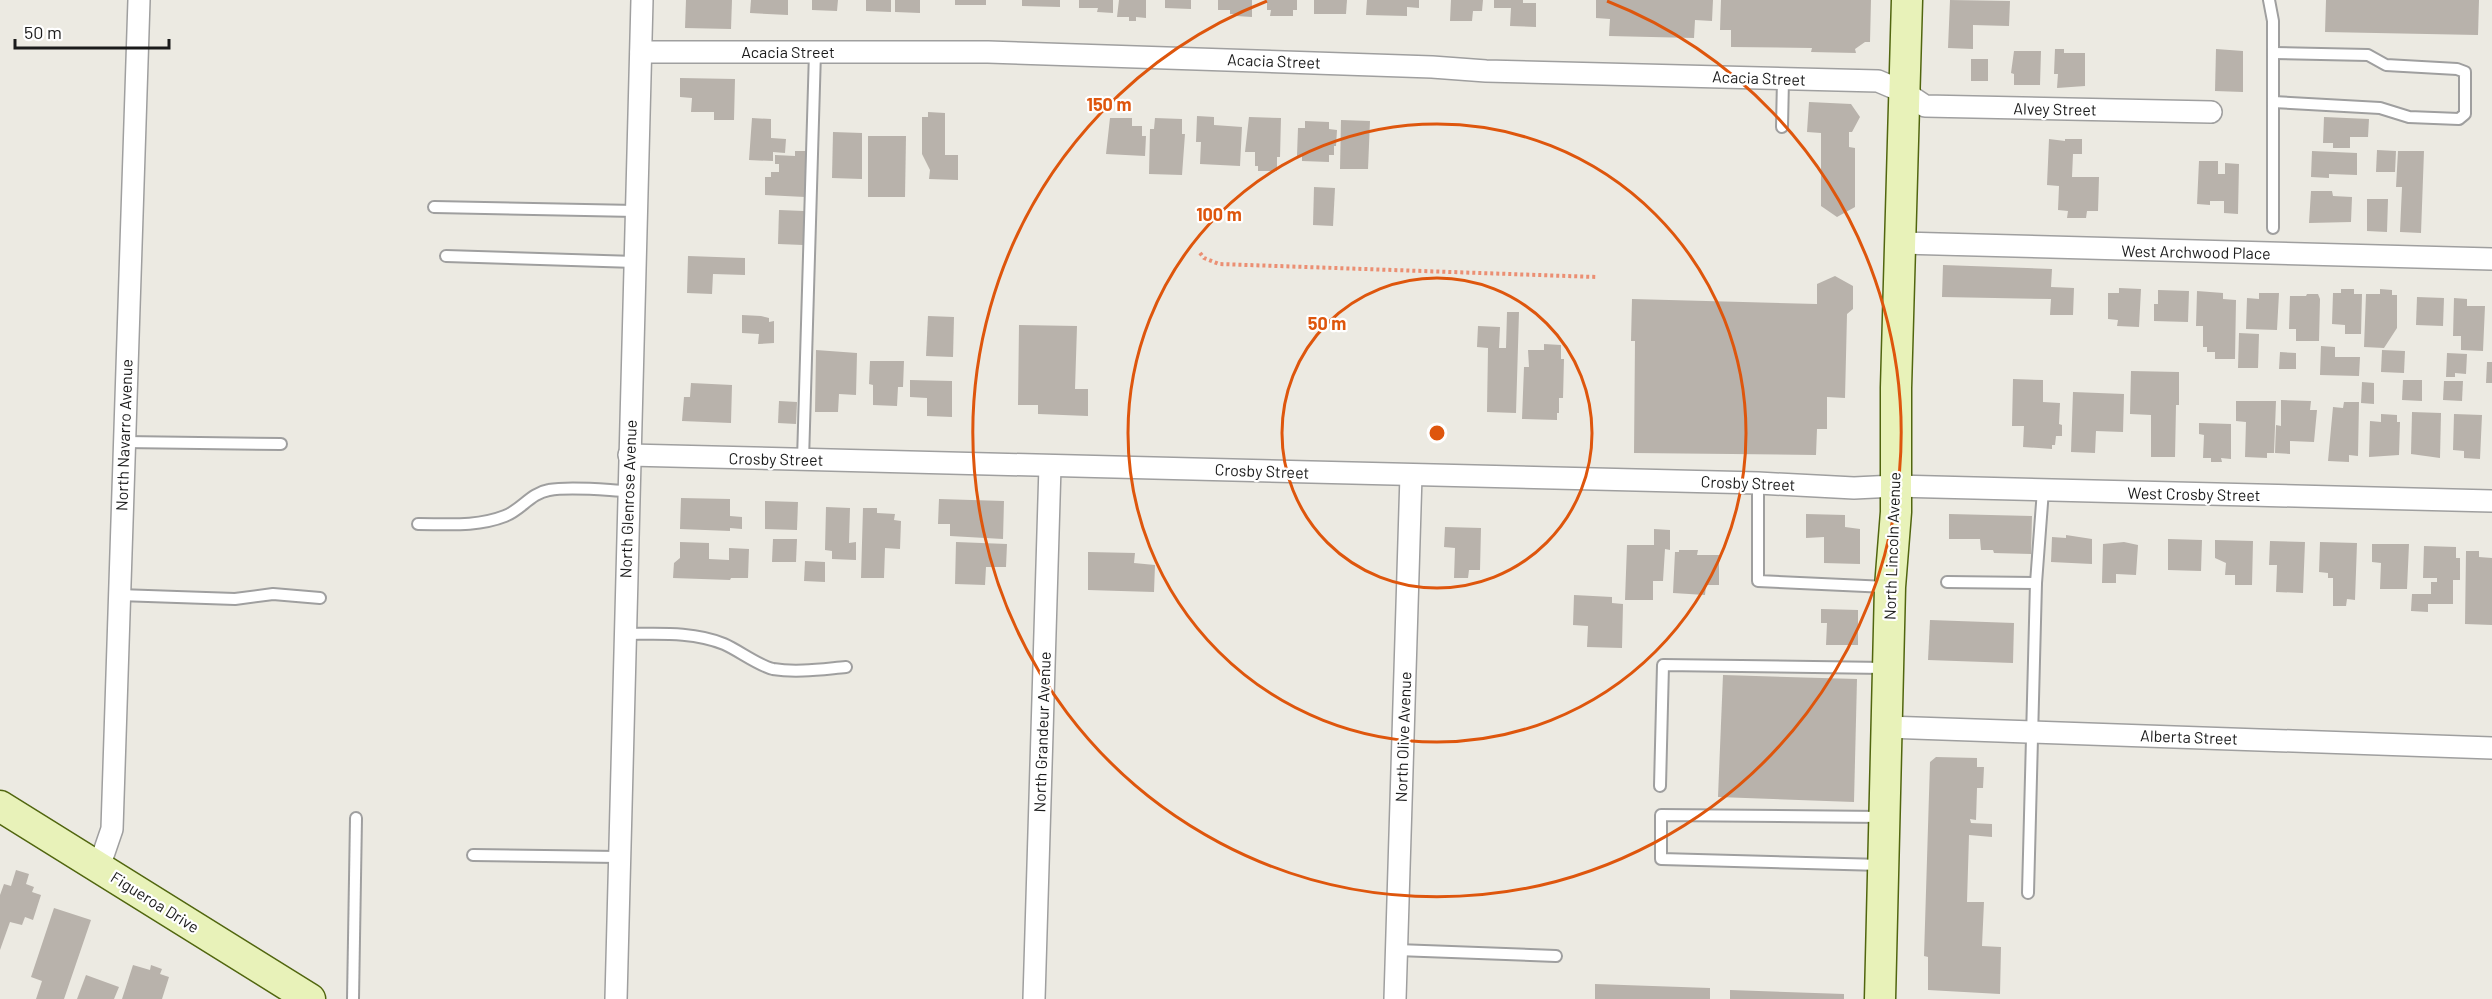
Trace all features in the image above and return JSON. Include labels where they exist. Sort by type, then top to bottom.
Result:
[{"type":"main road","name":"North Lincoln Avenue","points":[[1880,999],[1907,0]]},
{"type":"main road","name":"Figueroa Drive","points":[[0,806],[310,999]]},
{"type":"street","name":"North Navarro Avenue","points":[[99,867],[112,829],[139,0]]},
{"type":"street","name":"North Glenrose Avenue","points":[[616,999],[642,0]]},
{"type":"street","name":"Acacia Street","points":[[641,52],[1006,52],[1878,81],[1904,92]]},
{"type":"street","name":"Alvey Street","points":[[1904,92],[1926,106],[2211,112]]},
{"type":"street","name":"West Archwood Place","points":[[1901,243],[2492,259]]},
{"type":"street","name":"Crosby Street","points":[[629,455],[1758,483],[1854,488],[1895,486]]},
{"type":"street","name":"North Grandeur Avenue","points":[[1034,999],[1050,466]]},
{"type":"street","name":"North Olive Avenue","points":[[1395,999],[1411,475]]},
{"type":"street","name":"West Crosby Street","points":[[1895,486],[2492,501]]},
{"type":"street","name":"Alberta Street","points":[[1886,728],[2492,748]]},
{"type":"lane","points":[[2269,0],[2273,21],[2273,228]]},
{"type":"lane","points":[[804,460],[815,52]]},
{"type":"lane","points":[[2273,53],[2368,55],[2386,64],[2457,69],[2465,72],[2465,114],[2459,119],[2409,117],[2380,108],[2273,102]]},
{"type":"lane","points":[[1782,127],[1783,79]]},
{"type":"lane","points":[[434,207],[636,211]]},
{"type":"lane","points":[[446,256],[635,262]]},
{"type":"lane","points":[[124,442],[281,444]]},
{"type":"lane","points":[[1758,483],[1758,581],[1890,587]]},
{"type":"lane","points":[[418,524],[480,523],[505,516],[526,501],[549,490],[628,490]]},
{"type":"lane","points":[[2028,894],[2036,583],[2043,490]]},
{"type":"lane","points":[[1947,582],[2036,583]]},
{"type":"lane","points":[[119,595],[235,599],[273,594],[320,598]]},
{"type":"lane","points":[[624,634],[686,635],[705,638],[741,652],[770,669],[846,668]]},
{"type":"lane","points":[[1660,786],[1662,665],[1888,668]]},
{"type":"lane","points":[[1883,865],[1661,859],[1661,815],[1884,817]]},
{"type":"lane","points":[[353,999],[356,818]]},
{"type":"lane","points":[[473,855],[618,857]]},
{"type":"lane","points":[[1397,950],[1556,956]]},
{"type":"path","points":[[1200,253],[1204,258],[1219,264],[1596,277]]},
{"type":"building","points":[[686,0],[732,0],[731,29],[685,28]]},
{"type":"building","points":[[751,0],[788,0],[788,15],[750,13]]},
{"type":"building","points":[[812,0],[838,0],[837,11],[812,10]]},
{"type":"building","points":[[866,0],[891,0],[891,12],[866,11]]},
{"type":"building","points":[[895,0],[920,0],[920,13],[895,12]]},
{"type":"building","points":[[955,0],[986,0],[986,5],[955,5]]},
{"type":"building","points":[[1022,0],[1060,0],[1060,7],[1022,6]]},
{"type":"building","points":[[1079,0],[1113,0],[1113,13],[1097,12],[1098,8],[1079,8]]},
{"type":"building","points":[[1119,0],[1146,0],[1146,18],[1136,17],[1136,21],[1129,21],[1129,17],[1117,17]]},
{"type":"building","points":[[1165,0],[1191,0],[1191,9],[1165,8]]},
{"type":"building","points":[[1218,0],[1252,0],[1252,17],[1236,16],[1236,14],[1230,14],[1230,10],[1218,10]]},
{"type":"building","points":[[1267,0],[1297,0],[1297,10],[1293,10],[1293,16],[1270,16],[1271,10],[1267,10]]},
{"type":"building","points":[[1314,0],[1347,0],[1346,14],[1314,14]]},
{"type":"building","points":[[1367,0],[1419,0],[1419,8],[1407,7],[1407,16],[1366,15]]},
{"type":"building","points":[[1451,0],[1483,0],[1482,11],[1473,11],[1472,21],[1450,21]]},
{"type":"building","points":[[1494,0],[1523,0],[1523,3],[1536,3],[1536,27],[1510,26],[1511,8],[1494,8]]},
{"type":"building","points":[[1596,0],[1713,0],[1712,21],[1695,20],[1694,38],[1609,36],[1610,19],[1596,18]]},
{"type":"building","points":[[1721,0],[1871,0],[1870,42],[1865,42],[1855,49],[1856,53],[1811,52],[1812,48],[1731,47],[1731,30],[1720,30]]},
{"type":"building","points":[[1950,0],[2010,1],[2009,26],[1973,25],[1973,49],[1948,48]]},
{"type":"building","points":[[2326,0],[2479,0],[2478,35],[2325,32]]},
{"type":"building","points":[[2055,49],[2064,49],[2064,53],[2085,53],[2085,86],[2057,88],[2058,74],[2054,74]]},
{"type":"building","points":[[2216,49],[2243,51],[2243,92],[2215,91]]},
{"type":"building","points":[[2014,51],[2041,51],[2040,85],[2014,85],[2014,74],[2011,73]]},
{"type":"building","points":[[1971,59],[1988,59],[1988,81],[1971,81]]},
{"type":"building","points":[[680,78],[735,79],[734,120],[714,120],[714,112],[691,112],[692,98],[680,97]]},
{"type":"building","points":[[1809,102],[1851,104],[1860,117],[1852,132],[1849,132],[1849,147],[1855,148],[1855,207],[1837,217],[1821,206],[1821,133],[1807,132]]},
{"type":"building","points":[[928,112],[945,113],[945,155],[958,155],[958,180],[929,179],[930,170],[922,154],[922,117],[928,117]]},
{"type":"building","points":[[1197,116],[1214,117],[1214,125],[1242,127],[1240,166],[1200,164],[1201,142],[1196,142]]},
{"type":"building","points":[[1249,117],[1281,118],[1280,157],[1277,157],[1277,171],[1258,171],[1258,166],[1255,166],[1255,152],[1245,152]]},
{"type":"building","points":[[2324,117],[2369,119],[2368,137],[2350,137],[2350,148],[2333,148],[2333,143],[2323,143]]},
{"type":"building","points":[[752,118],[771,119],[771,138],[786,139],[785,153],[773,152],[773,161],[749,160]]},
{"type":"building","points":[[1110,118],[1132,118],[1132,126],[1142,126],[1142,136],[1146,136],[1145,156],[1106,154]]},
{"type":"building","points":[[1155,118],[1182,119],[1182,134],[1185,134],[1182,175],[1149,174],[1150,129],[1154,129]]},
{"type":"building","points":[[1341,120],[1370,121],[1368,169],[1340,169]]},
{"type":"building","points":[[1305,121],[1329,122],[1329,129],[1337,130],[1334,155],[1329,155],[1329,162],[1302,161],[1302,156],[1297,156],[1298,128],[1305,128]]},
{"type":"building","points":[[833,132],[862,133],[862,179],[832,178]]},
{"type":"building","points":[[868,136],[906,136],[905,197],[868,197]]},
{"type":"building","points":[[2049,139],[2065,141],[2065,139],[2082,139],[2082,154],[2073,154],[2072,177],[2099,177],[2098,211],[2087,211],[2086,218],[2067,218],[2068,211],[2058,210],[2059,186],[2047,185]]},
{"type":"building","points":[[2377,150],[2396,151],[2395,172],[2376,172]]},
{"type":"building","points":[[795,151],[806,151],[805,197],[765,195],[765,177],[771,177],[771,172],[779,172],[779,164],[775,164],[775,155],[795,156]]},
{"type":"building","points":[[2312,151],[2357,153],[2357,175],[2329,174],[2329,178],[2311,177]]},
{"type":"building","points":[[2398,151],[2424,151],[2421,233],[2400,232],[2402,187],[2396,187]]},
{"type":"building","points":[[2199,161],[2218,161],[2218,174],[2225,174],[2225,163],[2239,164],[2238,214],[2224,213],[2224,201],[2210,201],[2210,205],[2197,204]]},
{"type":"building","points":[[1314,187],[1335,188],[1333,226],[1313,225]]},
{"type":"building","points":[[2311,191],[2332,191],[2333,196],[2352,197],[2351,222],[2309,223]]},
{"type":"building","points":[[2367,199],[2388,199],[2387,232],[2367,231]]},
{"type":"building","points":[[779,210],[804,211],[803,245],[778,244]]},
{"type":"building","points":[[688,256],[745,258],[745,275],[713,274],[712,294],[687,293]]},
{"type":"building","points":[[1943,265],[2052,269],[2051,287],[2074,288],[2073,315],[2050,315],[2051,299],[1942,297]]},
{"type":"building","points":[[1835,276],[1853,286],[1853,309],[1847,314],[1845,398],[1827,397],[1827,429],[1817,429],[1816,455],[1634,453],[1635,341],[1631,341],[1632,299],[1817,304],[1817,284]]},
{"type":"building","points":[[2119,288],[2141,289],[2139,327],[2117,326],[2118,320],[2108,319],[2108,293],[2119,293]]},
{"type":"building","points":[[2341,289],[2354,289],[2354,294],[2362,294],[2361,334],[2345,334],[2345,325],[2332,324],[2333,293],[2341,293]]},
{"type":"building","points":[[2380,289],[2392,290],[2392,295],[2397,295],[2397,328],[2384,348],[2364,347],[2366,294],[2380,294]]},
{"type":"building","points":[[2158,290],[2189,291],[2188,322],[2154,321],[2154,304],[2158,304]]},
{"type":"building","points":[[2197,291],[2223,293],[2223,299],[2236,300],[2235,359],[2215,359],[2215,352],[2207,352],[2207,347],[2203,347],[2203,326],[2196,326]]},
{"type":"building","points":[[2259,293],[2279,293],[2277,330],[2246,329],[2247,298],[2259,299]]},
{"type":"building","points":[[2307,294],[2318,294],[2320,299],[2319,341],[2296,341],[2296,329],[2289,329],[2290,296],[2306,296]]},
{"type":"building","points":[[2417,297],[2444,298],[2443,326],[2416,325]]},
{"type":"building","points":[[2454,298],[2467,299],[2467,306],[2485,306],[2483,351],[2461,350],[2461,336],[2453,336]]},
{"type":"building","points":[[1507,312],[1519,312],[1516,413],[1487,412],[1488,348],[1477,347],[1478,326],[1500,327],[1499,348],[1506,348]]},
{"type":"building","points":[[742,315],[761,316],[769,318],[769,322],[774,321],[774,343],[758,344],[759,334],[742,333]]},
{"type":"building","points":[[928,316],[954,317],[953,357],[926,356]]},
{"type":"building","points":[[1019,325],[1077,326],[1075,389],[1088,389],[1088,416],[1038,414],[1038,405],[1018,405]]},
{"type":"building","points":[[2239,333],[2259,334],[2258,368],[2238,368]]},
{"type":"building","points":[[1544,344],[1561,345],[1561,359],[1564,359],[1563,398],[1559,398],[1557,420],[1522,419],[1524,367],[1529,367],[1528,350],[1544,350]]},
{"type":"building","points":[[2321,346],[2335,347],[2335,357],[2360,357],[2359,376],[2320,375]]},
{"type":"building","points":[[816,350],[857,353],[856,395],[839,394],[838,412],[815,412]]},
{"type":"building","points":[[2382,350],[2405,351],[2404,373],[2381,372]]},
{"type":"building","points":[[2280,352],[2296,353],[2296,369],[2279,369]]},
{"type":"building","points":[[2447,353],[2467,354],[2466,374],[2455,373],[2455,377],[2446,377]]},
{"type":"building","points":[[870,361],[904,361],[903,387],[898,387],[897,406],[873,405],[873,385],[869,384]]},
{"type":"building","points":[[2487,362],[2492,362],[2492,383],[2486,383]]},
{"type":"building","points":[[2131,371],[2179,372],[2175,457],[2151,457],[2151,415],[2130,414]]},
{"type":"building","points":[[2013,379],[2043,380],[2043,402],[2060,403],[2059,424],[2062,425],[2062,436],[2056,436],[2052,449],[2023,447],[2024,426],[2012,426]]},
{"type":"building","points":[[910,380],[952,381],[952,417],[927,416],[927,398],[910,397]]},
{"type":"building","points":[[2403,380],[2422,380],[2422,401],[2402,400]]},
{"type":"building","points":[[2444,381],[2463,381],[2462,401],[2443,400]]},
{"type":"building","points":[[2362,382],[2374,383],[2374,404],[2361,403]]},
{"type":"building","points":[[691,383],[732,385],[731,423],[682,421],[684,397],[690,397]]},
{"type":"building","points":[[2073,392],[2124,394],[2123,432],[2096,431],[2095,453],[2071,452]]},
{"type":"building","points":[[2281,400],[2311,401],[2310,410],[2317,410],[2314,442],[2290,441],[2290,454],[2275,453],[2276,425],[2281,426]]},
{"type":"building","points":[[779,401],[797,402],[796,424],[778,423]]},
{"type":"building","points":[[2236,401],[2276,401],[2274,453],[2267,453],[2267,458],[2245,457],[2246,422],[2236,421]]},
{"type":"building","points":[[2344,402],[2359,402],[2358,456],[2349,455],[2349,462],[2328,461],[2333,407],[2343,408]]},
{"type":"building","points":[[2412,412],[2441,413],[2440,458],[2411,454]]},
{"type":"building","points":[[2381,414],[2397,415],[2397,422],[2400,422],[2399,455],[2369,457],[2370,421],[2381,422]]},
{"type":"building","points":[[2454,414],[2482,415],[2480,459],[2464,458],[2464,451],[2453,450]]},
{"type":"building","points":[[2199,423],[2231,424],[2231,459],[2221,458],[2222,462],[2211,462],[2211,458],[2203,458],[2204,435],[2199,434]]},
{"type":"building","points":[[681,498],[730,499],[730,516],[742,517],[742,529],[730,528],[730,531],[680,529]]},
{"type":"building","points":[[939,499],[1004,501],[1003,539],[950,536],[950,524],[938,524]]},
{"type":"building","points":[[765,501],[798,502],[797,530],[765,529]]},
{"type":"building","points":[[826,507],[850,508],[849,543],[856,542],[856,560],[832,559],[832,551],[825,550]]},
{"type":"building","points":[[863,508],[877,508],[877,513],[895,514],[894,520],[901,521],[900,549],[885,548],[884,578],[861,578]]},
{"type":"building","points":[[1806,514],[1845,515],[1845,527],[1860,529],[1860,564],[1824,563],[1824,537],[1806,538]]},
{"type":"building","points":[[1949,514],[2032,516],[2031,554],[1994,553],[1993,550],[1981,550],[1980,539],[1949,539]]},
{"type":"building","points":[[1445,527],[1481,528],[1480,570],[1469,570],[1468,578],[1454,578],[1455,548],[1444,547]]},
{"type":"building","points":[[1654,529],[1670,530],[1670,550],[1665,549],[1663,581],[1653,581],[1653,600],[1625,600],[1627,545],[1654,545]]},
{"type":"building","points":[[2066,535],[2092,539],[2092,564],[2051,562],[2052,537],[2066,538]]},
{"type":"building","points":[[773,539],[797,539],[796,562],[772,562]]},
{"type":"building","points":[[2168,539],[2202,540],[2201,571],[2168,570]]},
{"type":"building","points":[[2215,540],[2253,541],[2252,585],[2235,585],[2235,575],[2225,575],[2226,563],[2215,558]]},
{"type":"building","points":[[2270,541],[2305,542],[2303,593],[2276,592],[2277,565],[2269,565]]},
{"type":"building","points":[[680,542],[709,543],[709,559],[729,560],[729,548],[749,549],[748,578],[731,578],[730,580],[673,578],[674,563],[680,558]]},
{"type":"building","points":[[956,542],[1007,544],[1006,567],[986,567],[985,585],[955,584]]},
{"type":"building","points":[[2124,542],[2138,545],[2136,575],[2116,574],[2116,583],[2102,583],[2103,544]]},
{"type":"building","points":[[2320,542],[2357,543],[2355,600],[2347,599],[2346,606],[2333,606],[2333,578],[2328,578],[2328,573],[2319,572]]},
{"type":"building","points":[[2372,544],[2409,544],[2407,589],[2380,589],[2381,563],[2372,562]]},
{"type":"building","points":[[2424,546],[2456,547],[2456,558],[2460,558],[2460,580],[2453,580],[2453,604],[2428,604],[2428,612],[2411,611],[2412,594],[2431,594],[2431,582],[2437,582],[2437,578],[2423,578]]},
{"type":"building","points":[[1698,550],[1697,555],[1719,555],[1719,585],[1706,585],[1705,595],[1673,593],[1675,552]]},
{"type":"building","points":[[2466,551],[2479,551],[2479,557],[2492,558],[2492,625],[2465,624]]},
{"type":"building","points":[[1088,552],[1135,553],[1134,563],[1155,565],[1154,592],[1088,590]]},
{"type":"building","points":[[805,561],[825,562],[825,582],[804,581]]},
{"type":"building","points":[[1574,595],[1612,597],[1612,603],[1623,604],[1622,648],[1587,647],[1588,626],[1573,625]]},
{"type":"building","points":[[1821,609],[1858,610],[1858,645],[1826,645],[1827,623],[1821,623]]},
{"type":"building","points":[[1930,620],[2014,623],[2013,663],[1928,660]]},
{"type":"building","points":[[1723,675],[1857,679],[1854,802],[1718,797]]},
{"type":"building","points":[[1936,757],[1977,758],[1977,767],[1984,767],[1983,788],[1977,788],[1976,820],[1970,819],[1971,823],[1992,824],[1992,837],[1969,835],[1967,902],[1984,902],[1982,946],[2001,947],[2000,994],[1928,990],[1928,957],[1924,956],[1930,762]]},
{"type":"building","points":[[16,870],[29,874],[26,884],[34,887],[32,892],[41,895],[33,920],[25,917],[22,925],[10,922],[0,950],[0,895],[4,884],[11,886]]},
{"type":"building","points":[[54,908],[91,920],[64,999],[36,999],[42,981],[31,977]]},
{"type":"building","points":[[133,965],[150,970],[151,965],[162,969],[160,974],[169,977],[162,999],[122,999]]},
{"type":"building","points":[[86,975],[119,987],[114,999],[77,999]]},
{"type":"building","points":[[1595,984],[1710,988],[1710,999],[1595,999]]},
{"type":"building","points":[[1730,990],[1844,994],[1844,999],[1730,999]]}]
